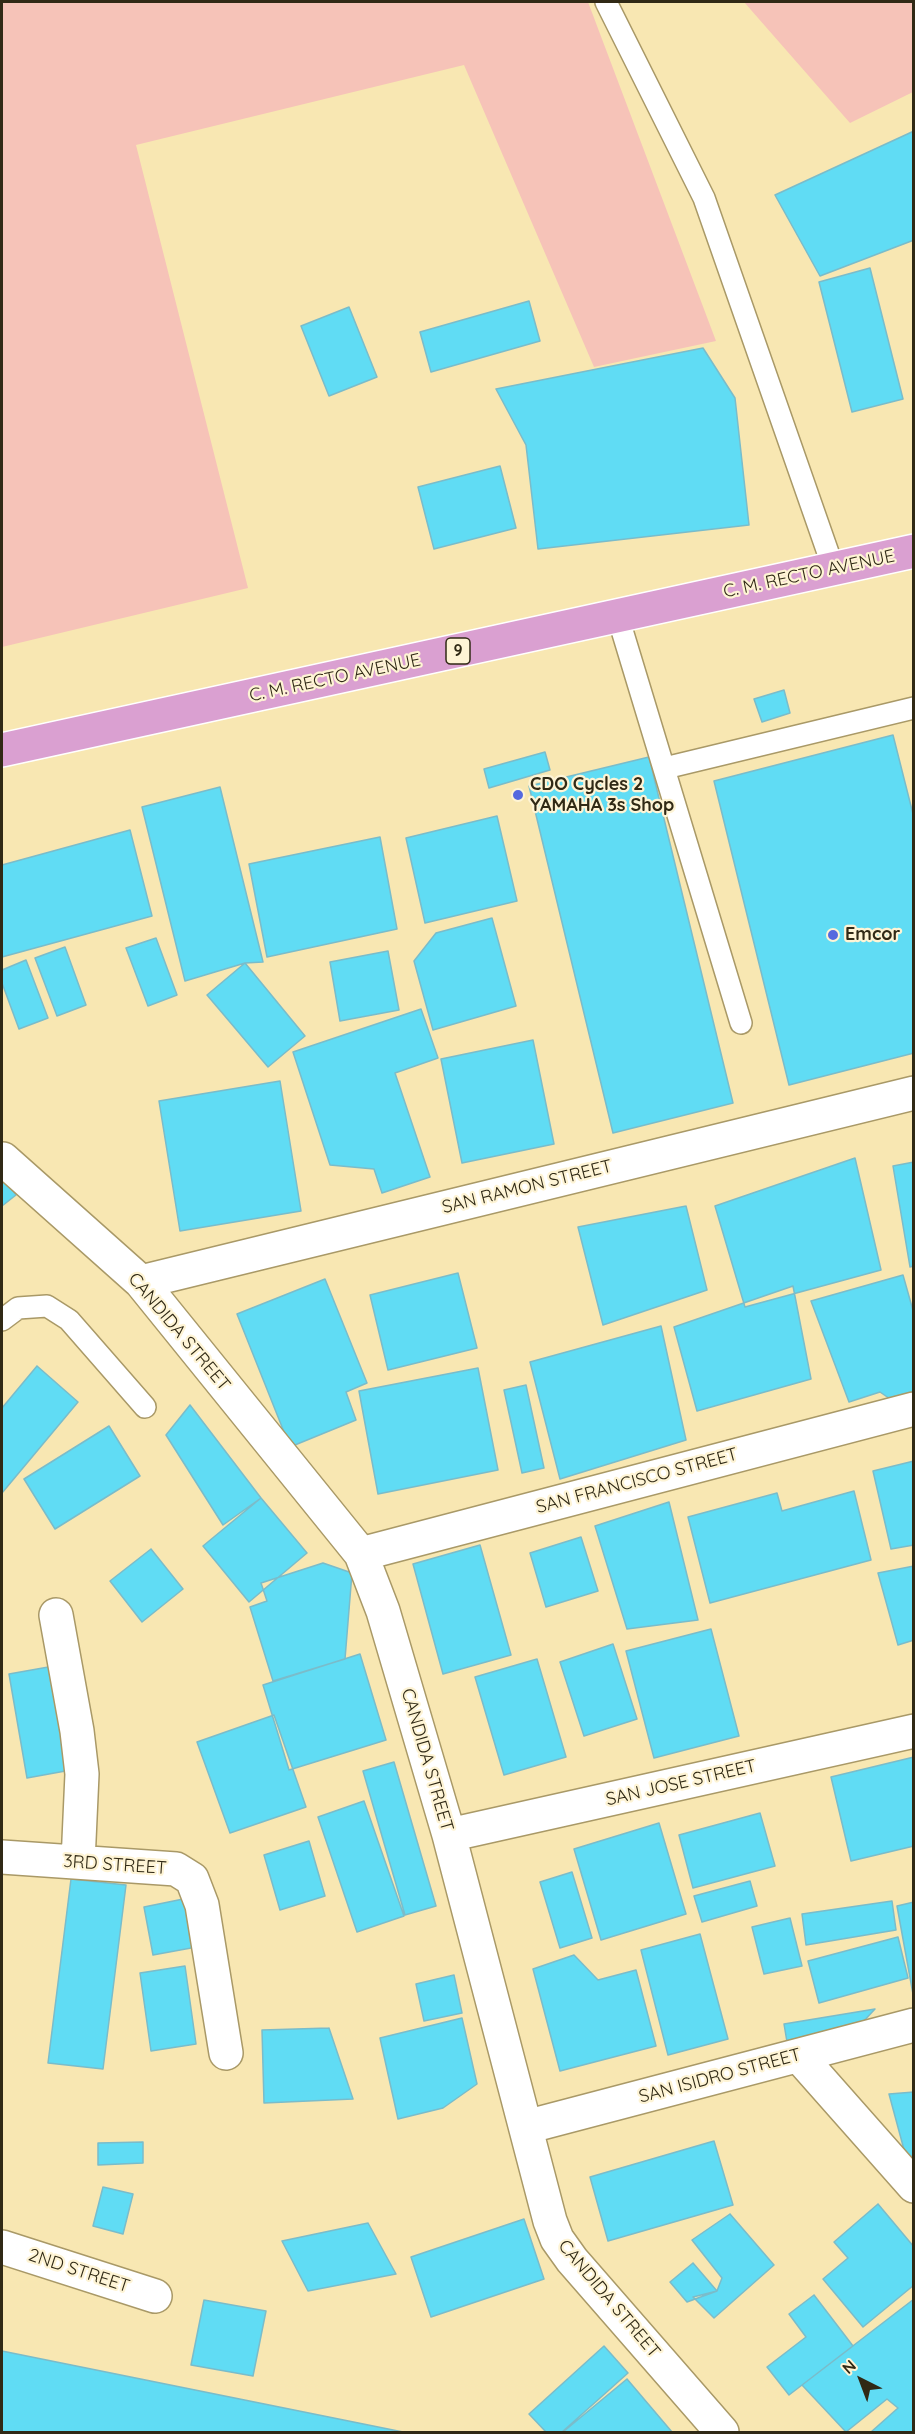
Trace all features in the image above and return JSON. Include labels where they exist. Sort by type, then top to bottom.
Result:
[{"type":"highway","name":"C. M. RECTO AVENUE","points":[[2,750],[914,551]]},
{"type":"street","name":"SAN RAMON STREET","points":[[141,1282],[914,1093]]},
{"type":"street","name":"CANDIDA STREET","points":[[3,1159],[141,1282],[361,1554],[383,1611],[449,1834],[550,2221],[557,2239],[572,2260],[722,2433]]},
{"type":"street","name":"SAN FRANCISCO STREET","points":[[361,1554],[914,1409]]},
{"type":"street","points":[[56,1614],[77,1731],[82,1774],[78,1862]]},
{"type":"street","name":"SAN JOSE STREET","points":[[449,1834],[914,1731]]},
{"type":"street","name":"3RD STREET","points":[[2,1857],[176,1869],[192,1879],[202,1905],[226,2053]]},
{"type":"street","name":"SAN ISIDRO STREET","points":[[525,2127],[914,2025]]},
{"type":"street","points":[[799,2056],[914,2186]]},
{"type":"street","name":"2ND STREET","points":[[2,2247],[155,2295]]},
{"type":"lane","points":[[606,2],[704,198],[833,567]]},
{"type":"lane","points":[[618,617],[741,1023]]},
{"type":"lane","points":[[665,768],[914,708]]},
{"type":"lane","points":[[2,1320],[18,1308],[47,1306],[69,1320],[145,1407]]},
{"type":"shaded area","points":[[2,2],[588,2],[716,341],[594,367],[464,65],[136,145],[248,588],[2,647]]},
{"type":"shaded area","points":[[744,2],[913,2],[913,92],[850,123]]},
{"type":"building","points":[[914,131],[914,240],[820,276],[775,195]]},
{"type":"building","points":[[870,268],[903,399],[852,412],[819,282]]},
{"type":"building","points":[[529,301],[540,341],[431,372],[420,332]]},
{"type":"building","points":[[349,307],[377,377],[329,396],[301,326]]},
{"type":"building","points":[[703,348],[735,398],[749,525],[538,549],[526,445],[496,389]]},
{"type":"building","points":[[500,466],[516,528],[434,549],[418,487]]},
{"type":"building","points":[[784,690],[790,713],[762,722],[754,699]]},
{"type":"building","name":"Emcor","points":[[893,735],[914,818],[914,1053],[789,1085],[714,781]]},
{"type":"building","points":[[545,752],[550,770],[489,788],[484,769]]},
{"type":"building","points":[[649,757],[733,1103],[613,1133],[529,786]]},
{"type":"building","points":[[220,787],[263,962],[245,963],[185,981],[142,807]]},
{"type":"building","points":[[497,816],[517,901],[425,923],[406,838]]},
{"type":"building","points":[[130,830],[152,916],[2,957],[2,865]]},
{"type":"building","points":[[380,837],[397,929],[267,957],[249,864]]},
{"type":"building","points":[[492,918],[516,1006],[433,1030],[414,961],[436,933]]},
{"type":"building","points":[[156,938],[177,995],[148,1006],[126,948]]},
{"type":"building","points":[[65,947],[86,1005],[57,1016],[35,958]]},
{"type":"building","points":[[388,951],[399,1010],[340,1021],[330,962]]},
{"type":"building","points":[[26,960],[48,1018],[19,1029],[2,983],[2,970]]},
{"type":"building","points":[[245,963],[305,1036],[268,1067],[207,995]]},
{"type":"building","points":[[421,1009],[438,1058],[395,1073],[430,1177],[382,1193],[374,1169],[330,1165],[293,1052]]},
{"type":"building","points":[[533,1040],[554,1144],[462,1163],[441,1059]]},
{"type":"building","points":[[280,1081],[301,1211],[180,1231],[159,1101]]},
{"type":"building","points":[[855,1158],[881,1270],[745,1307],[715,1206]]},
{"type":"building","points":[[914,1162],[914,1266],[910,1267],[893,1166]]},
{"type":"building","points":[[2,1176],[16,1195],[2,1206]]},
{"type":"building","points":[[686,1206],[707,1290],[603,1325],[578,1227]]},
{"type":"building","points":[[458,1273],[477,1348],[388,1370],[370,1295]]},
{"type":"building","points":[[903,1275],[914,1314],[914,1395],[893,1401],[880,1392],[849,1402],[811,1301]]},
{"type":"building","points":[[325,1279],[367,1383],[346,1392],[356,1420],[290,1447],[237,1314]]},
{"type":"building","points":[[793,1286],[811,1379],[697,1411],[674,1327]]},
{"type":"building","points":[[661,1326],[686,1440],[560,1479],[530,1362]]},
{"type":"building","points":[[37,1366],[78,1402],[2,1493],[2,1408]]},
{"type":"building","points":[[478,1368],[498,1470],[378,1494],[359,1391]]},
{"type":"building","points":[[526,1385],[544,1468],[522,1473],[504,1390]]},
{"type":"building","points":[[190,1405],[261,1498],[223,1525],[166,1435]]},
{"type":"building","points":[[109,1426],[140,1476],[55,1529],[24,1479]]},
{"type":"building","points":[[914,1461],[914,1545],[891,1549],[873,1471]]},
{"type":"building","points":[[854,1491],[871,1560],[710,1603],[688,1517],[777,1493],[782,1511]]},
{"type":"building","points":[[261,1498],[307,1553],[249,1602],[203,1546]]},
{"type":"building","points":[[669,1502],[698,1620],[627,1629],[595,1526]]},
{"type":"building","points":[[581,1537],[598,1591],[546,1607],[530,1553]]},
{"type":"building","points":[[480,1545],[511,1655],[443,1674],[413,1564]]},
{"type":"building","points":[[151,1549],[183,1589],[142,1622],[110,1581]]},
{"type":"building","points":[[323,1563],[352,1573],[345,1659],[273,1681],[250,1607],[267,1601],[261,1583]]},
{"type":"building","points":[[914,1566],[914,1640],[898,1645],[878,1573]]},
{"type":"building","points":[[711,1629],[739,1736],[654,1758],[626,1651]]},
{"type":"building","points":[[613,1644],[637,1719],[584,1736],[560,1662]]},
{"type":"building","points":[[360,1654],[386,1740],[289,1770],[263,1685]]},
{"type":"building","points":[[537,1659],[566,1757],[504,1775],[475,1677]]},
{"type":"building","points":[[54,1666],[71,1770],[27,1778],[9,1674]]},
{"type":"building","points":[[274,1715],[306,1807],[230,1833],[197,1742]]},
{"type":"building","points":[[914,1757],[914,1846],[851,1861],[831,1777]]},
{"type":"building","points":[[394,1762],[436,1906],[405,1915],[363,1771]]},
{"type":"building","points":[[364,1801],[404,1916],[357,1932],[318,1817]]},
{"type":"building","points":[[760,1813],[775,1866],[693,1888],[679,1835]]},
{"type":"building","points":[[659,1823],[686,1914],[601,1940],[574,1849]]},
{"type":"building","points":[[309,1841],[325,1896],[280,1910],[264,1855]]},
{"type":"building","points":[[572,1872],[592,1938],[560,1948],[540,1882]]},
{"type":"building","points":[[71,1879],[126,1885],[103,2069],[48,2063]]},
{"type":"building","points":[[750,1881],[757,1906],[702,1922],[694,1896]]},
{"type":"building","points":[[193,1897],[202,1946],[153,1955],[144,1907]]},
{"type":"building","points":[[892,1901],[896,1930],[806,1945],[802,1914]]},
{"type":"building","points":[[914,1902],[914,1994],[913,1994],[897,1906]]},
{"type":"building","points":[[790,1918],[802,1966],[764,1974],[752,1927]]},
{"type":"building","points":[[700,1934],[728,2039],[668,2055],[641,1950]]},
{"type":"building","points":[[898,1937],[908,1978],[819,2003],[808,1961]]},
{"type":"building","points":[[574,1955],[598,1980],[636,1970],[656,2046],[560,2071],[533,1969]]},
{"type":"building","points":[[185,1966],[196,2044],[151,2051],[140,1973]]},
{"type":"building","points":[[454,1975],[462,2013],[424,2021],[416,1984]]},
{"type":"building","points":[[875,2009],[848,2038],[788,2048],[784,2024]]},
{"type":"building","points":[[462,2018],[477,2084],[443,2108],[398,2119],[380,2038]]},
{"type":"building","points":[[329,2028],[353,2099],[264,2103],[262,2030]]},
{"type":"building","points":[[914,2092],[914,2156],[906,2157],[889,2094]]},
{"type":"building","points":[[714,2141],[733,2205],[608,2241],[590,2177]]},
{"type":"building","points":[[143,2142],[143,2163],[98,2165],[98,2143]]},
{"type":"building","points":[[103,2187],[133,2194],[123,2234],[93,2226]]},
{"type":"building","points":[[878,2204],[914,2247],[914,2285],[863,2327],[823,2279],[848,2258],[834,2242]]},
{"type":"building","points":[[730,2214],[774,2265],[714,2318],[693,2297],[717,2291],[722,2278],[692,2240]]},
{"type":"building","points":[[524,2219],[544,2279],[431,2317],[411,2257]]},
{"type":"building","points":[[368,2223],[396,2274],[308,2291],[282,2241]]},
{"type":"building","points":[[693,2263],[717,2291],[687,2302],[670,2282]]},
{"type":"building","points":[[814,2295],[853,2346],[789,2395],[767,2367],[806,2337],[789,2314]]},
{"type":"building","points":[[914,2299],[914,2432],[871,2432],[898,2408],[887,2399],[846,2432],[802,2385]]},
{"type":"building","points":[[204,2300],[266,2311],[253,2376],[191,2365]]},
{"type":"building","points":[[604,2346],[628,2373],[562,2432],[546,2432],[529,2414]]},
{"type":"building","points":[[2,2351],[403,2432],[2,2432]]},
{"type":"building","points":[[627,2379],[672,2432],[563,2432]]},
{"type":"place","name":"CDO Cycles 2 YAMAHA 3s Shop","points":[[518,795]]},
{"type":"place","name":"Emcor","points":[[833,935]]}]
